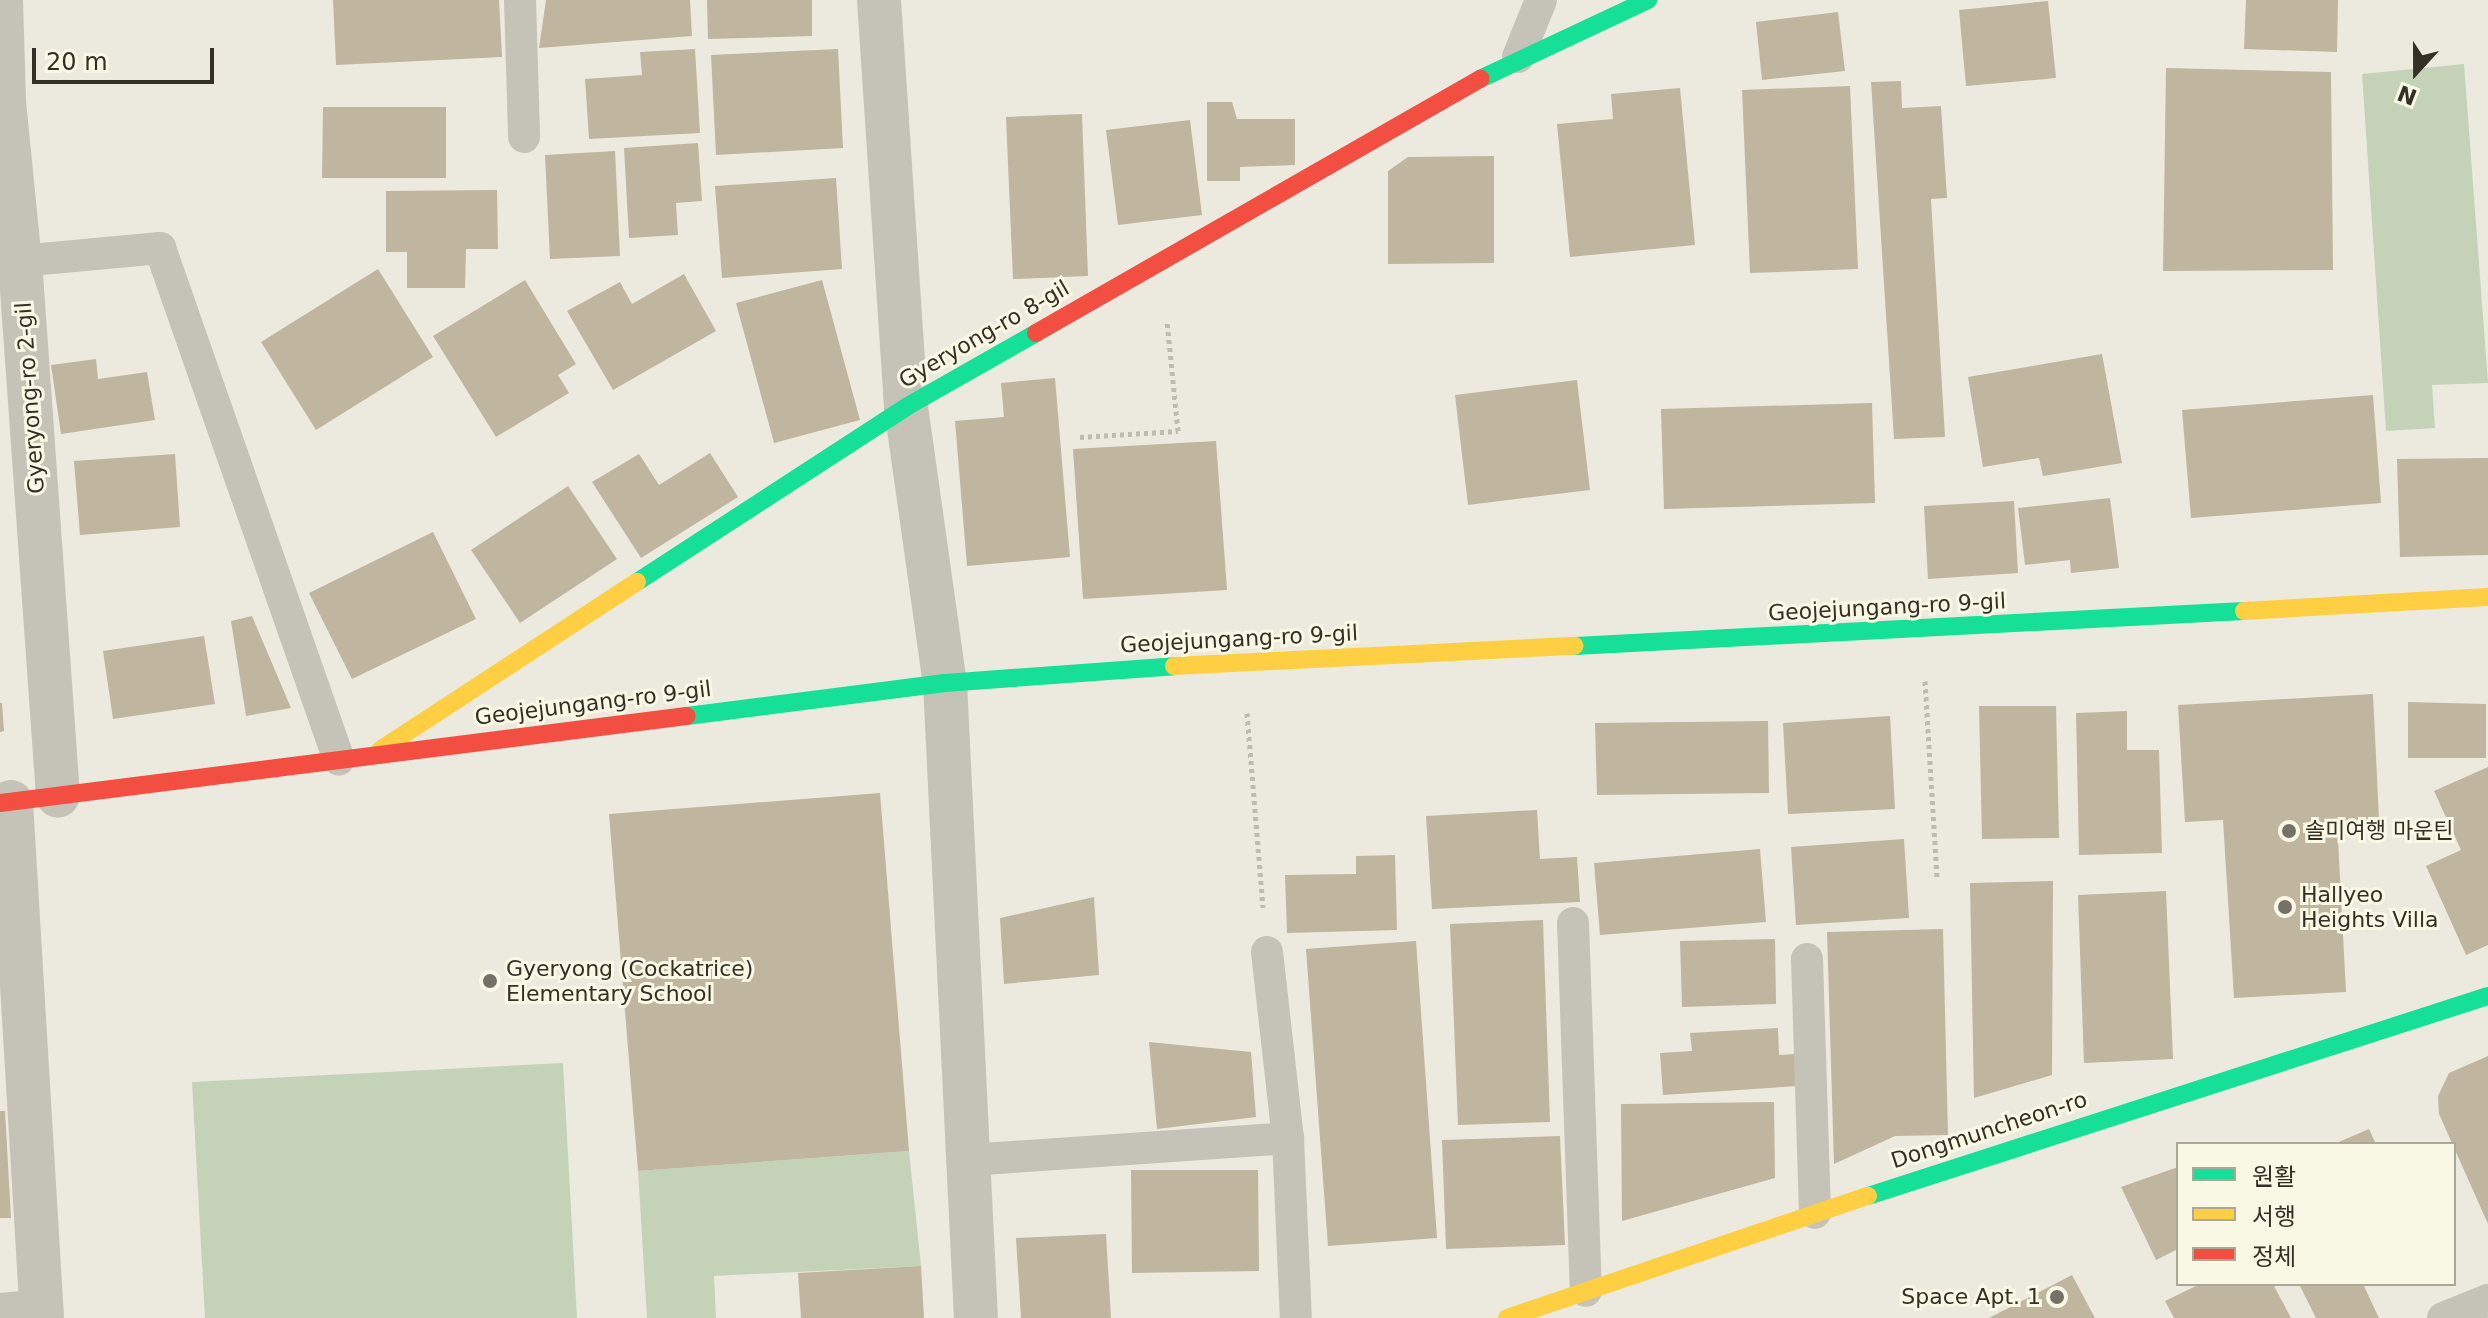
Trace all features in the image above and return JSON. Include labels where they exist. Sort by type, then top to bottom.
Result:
[{"type":"street","name":"Gyeryong-ro 2-gil","points":[[1,0],[4,102],[20,261],[58,796]]},
{"type":"street","points":[[879,0],[906,407],[945,683],[976,1318]]},
{"type":"street","name":"Gyeryong-ro 8-gil","points":[[371,756],[906,407],[1518,57],[1648,0]]},
{"type":"street","name":"Geojejungang-ro 9-gil","points":[[5,803],[945,683],[1243,661],[1922,630],[2488,597]]},
{"type":"street","points":[[5,803],[28,1315]]},
{"type":"street","name":"Dongmuncheon-ro","points":[[1507,1318],[1544,1313],[1586,1291],[1815,1213],[2488,996]]},
{"type":"lane","points":[[520,0],[524,137]]},
{"type":"lane","points":[[1518,57],[1541,0]]},
{"type":"lane","points":[[20,261],[160,248],[339,760]]},
{"type":"lane","points":[[1573,923],[1586,1291]]},
{"type":"lane","points":[[1267,952],[1288,1138],[1296,1318]]},
{"type":"lane","points":[[1807,959],[1815,1213]]},
{"type":"lane","points":[[968,1160],[1288,1138]]},
{"type":"lane","points":[[2443,1318],[2488,1300]]},
{"type":"path","points":[[1080,437],[1178,431],[1161,261]]},
{"type":"path","points":[[1922,630],[1937,880]]},
{"type":"path","points":[[1243,661],[1267,952]]},
{"type":"green space","points":[[2464,64],[2488,383],[2432,385],[2435,428],[2386,431],[2362,74]]},
{"type":"green space","points":[[563,1063],[577,1318],[205,1318],[192,1082]]},
{"type":"green space","points":[[909,1151],[921,1266],[714,1276],[716,1318],[647,1318],[638,1171]]},
{"type":"building","points":[[333,0],[499,0],[502,57],[336,65]]},
{"type":"building","points":[[546,0],[690,0],[692,36],[539,48]]},
{"type":"building","points":[[707,0],[812,0],[812,36],[708,39]]},
{"type":"building","points":[[2246,0],[2338,0],[2337,52],[2244,49]]},
{"type":"building","points":[[2048,1],[2056,78],[1966,86],[1959,10]]},
{"type":"building","points":[[1838,12],[1845,71],[1762,80],[1756,22]]},
{"type":"building","points":[[695,49],[700,133],[589,139],[585,79],[642,75],[640,52]]},
{"type":"building","points":[[838,49],[843,148],[716,155],[711,55]]},
{"type":"building","points":[[2166,68],[2331,72],[2333,270],[2163,271]]},
{"type":"building","points":[[1901,81],[1902,108],[1941,106],[1947,198],[1931,199],[1945,437],[1894,439],[1871,82]]},
{"type":"building","points":[[1850,86],[1858,269],[1750,273],[1742,90]]},
{"type":"building","points":[[1680,88],[1695,245],[1570,257],[1557,124],[1613,119],[1611,94]]},
{"type":"building","points":[[1207,102],[1232,102],[1237,119],[1295,119],[1295,165],[1240,167],[1240,181],[1207,181]]},
{"type":"building","points":[[323,107],[446,107],[446,178],[322,178]]},
{"type":"building","points":[[1082,114],[1088,276],[1013,279],[1006,117]]},
{"type":"building","points":[[1190,120],[1202,215],[1118,225],[1106,130]]},
{"type":"building","points":[[698,143],[702,201],[676,203],[678,235],[629,238],[624,148]]},
{"type":"building","points":[[615,151],[620,256],[550,259],[545,155]]},
{"type":"building","points":[[1494,156],[1494,263],[1388,264],[1388,171],[1408,157]]},
{"type":"building","points":[[836,178],[842,269],[722,278],[715,186]]},
{"type":"building","points":[[497,190],[498,249],[466,249],[465,288],[407,288],[407,252],[386,252],[386,191]]},
{"type":"building","points":[[378,269],[433,357],[316,430],[261,342]]},
{"type":"building","points":[[684,274],[716,331],[613,390],[567,311],[620,282],[632,304]]},
{"type":"building","points":[[525,280],[576,364],[558,375],[569,393],[496,437],[433,336]]},
{"type":"building","points":[[822,280],[860,420],[774,443],[736,303]]},
{"type":"building","points":[[2102,354],[2122,463],[2043,476],[2039,458],[1983,467],[1968,377]]},
{"type":"building","points":[[96,359],[98,379],[147,372],[155,420],[61,434],[51,365]]},
{"type":"building","points":[[1055,378],[1070,557],[967,566],[955,421],[1004,417],[1001,383]]},
{"type":"building","points":[[1577,380],[1590,490],[1468,505],[1455,395]]},
{"type":"building","points":[[2373,395],[2381,503],[2191,518],[2182,410]]},
{"type":"building","points":[[1872,403],[1875,503],[1664,509],[1661,409]]},
{"type":"building","points":[[1216,441],[1227,590],[1083,599],[1073,449]]},
{"type":"building","points":[[710,453],[738,497],[641,558],[592,482],[639,454],[659,485]]},
{"type":"building","points":[[175,454],[180,527],[80,535],[74,461]]},
{"type":"building","points":[[2488,458],[2488,555],[2400,557],[2397,459]]},
{"type":"building","points":[[568,486],[617,559],[520,623],[471,550]]},
{"type":"building","points":[[2110,498],[2119,568],[2071,573],[2070,560],[2025,565],[2018,508]]},
{"type":"building","points":[[2014,501],[2018,573],[1928,579],[1924,506]]},
{"type":"building","points":[[433,532],[476,619],[352,679],[309,593]]},
{"type":"building","points":[[252,616],[291,708],[246,716],[231,621]]},
{"type":"building","points":[[204,636],[215,704],[113,719],[103,651]]},
{"type":"building","name":"Hallyeo Heights Villa","points":[[2373,694],[2379,819],[2337,821],[2346,992],[2234,998],[2223,820],[2185,822],[2178,705]]},
{"type":"building","points":[[2408,702],[2486,704],[2486,758],[2408,758]]},
{"type":"building","points":[[0,703],[4,731],[0,732]]},
{"type":"building","points":[[1979,706],[2056,706],[2059,838],[1982,839]]},
{"type":"building","points":[[2127,711],[2127,750],[2159,750],[2162,853],[2079,855],[2076,713]]},
{"type":"building","points":[[1890,716],[1895,809],[1788,814],[1783,723]]},
{"type":"building","points":[[1768,721],[1769,793],[1597,795],[1595,723]]},
{"type":"building","points":[[2488,767],[2488,945],[2466,955],[2426,866],[2461,850],[2434,791]]},
{"type":"building","points":[[880,793],[909,1151],[638,1171],[609,814]]},
{"type":"building","points":[[1537,810],[1540,859],[1577,857],[1580,902],[1432,909],[1426,816]]},
{"type":"building","points":[[1904,839],[1909,918],[1796,925],[1791,847]]},
{"type":"building","points":[[1760,849],[1766,922],[1600,935],[1594,863]]},
{"type":"building","points":[[1395,855],[1397,930],[1287,933],[1285,875],[1356,874],[1356,856]]},
{"type":"building","points":[[2053,881],[2052,1075],[1974,1098],[1970,883]]},
{"type":"building","points":[[2166,891],[2173,1059],[2084,1063],[2078,895]]},
{"type":"building","points":[[1094,897],[1099,975],[1004,984],[1000,918]]},
{"type":"building","points":[[1543,920],[1550,1122],[1458,1125],[1450,924]]},
{"type":"building","points":[[1943,929],[1948,1135],[1895,1136],[1834,1164],[1827,932]]},
{"type":"building","points":[[1775,939],[1776,1004],[1682,1007],[1680,941]]},
{"type":"building","points":[[1416,941],[1437,1238],[1328,1246],[1306,949]]},
{"type":"building","points":[[1778,1028],[1779,1055],[1796,1054],[1798,1086],[1663,1095],[1660,1053],[1692,1051],[1690,1033]]},
{"type":"building","points":[[1149,1042],[1251,1052],[1256,1117],[1157,1129]]},
{"type":"building","points":[[2488,1056],[2488,1224],[2456,1152],[2456,1142],[2451,1142],[2439,1114],[2438,1096],[2449,1073]]},
{"type":"building","points":[[1774,1102],[1775,1178],[1622,1221],[1621,1104]]},
{"type":"building","points":[[0,1111],[5,1111],[11,1218],[0,1218]]},
{"type":"building","points":[[2369,1129],[2375,1142],[2339,1142]]},
{"type":"building","points":[[1560,1136],[1565,1245],[1446,1249],[1442,1140]]},
{"type":"building","points":[[2176,1168],[2176,1250],[2156,1260],[2121,1187]]},
{"type":"building","points":[[1131,1170],[1258,1170],[1259,1271],[1132,1273]]},
{"type":"building","points":[[1106,1234],[1111,1318],[1021,1318],[1016,1238]]},
{"type":"building","points":[[921,1266],[924,1318],[801,1318],[798,1273]]},
{"type":"building","name":"Space Apt. 1","points":[[2072,1275],[2095,1318],[1989,1318]]},
{"type":"building","points":[[2196,1286],[2274,1286],[2291,1318],[2174,1318],[2165,1301]]},
{"type":"building","points":[[2300,1286],[2364,1286],[2379,1318],[2316,1318]]},
{"type":"traffic: fast","points":[[1480,79],[1648,0]]},
{"type":"traffic: fast","points":[[637,582],[906,407],[1036,333]]},
{"type":"traffic: fast","points":[[1575,646],[2244,611]]},
{"type":"traffic: fast","points":[[687,716],[945,683],[1174,666]]},
{"type":"traffic: fast","points":[[1868,1196],[2488,996]]},
{"type":"traffic: slow","points":[[380,750],[637,582]]},
{"type":"traffic: slow","points":[[2244,611],[2488,597]]},
{"type":"traffic: slow","points":[[1174,666],[1575,646]]},
{"type":"traffic: slow","points":[[1507,1318],[1868,1196]]},
{"type":"traffic: jam","points":[[1036,333],[1480,79]]},
{"type":"traffic: jam","points":[[0,803],[687,716]]},
{"type":"place","name":"솔미여행 마운틴","points":[[2289,831]]},
{"type":"place","name":"Hallyeo Heights Villa","points":[[2285,907]]},
{"type":"place","name":"Gyeryong (Cockatrice) Elementary School","points":[[490,981]]},
{"type":"place","name":"Space Apt. 1","points":[[2057,1297]]}]
